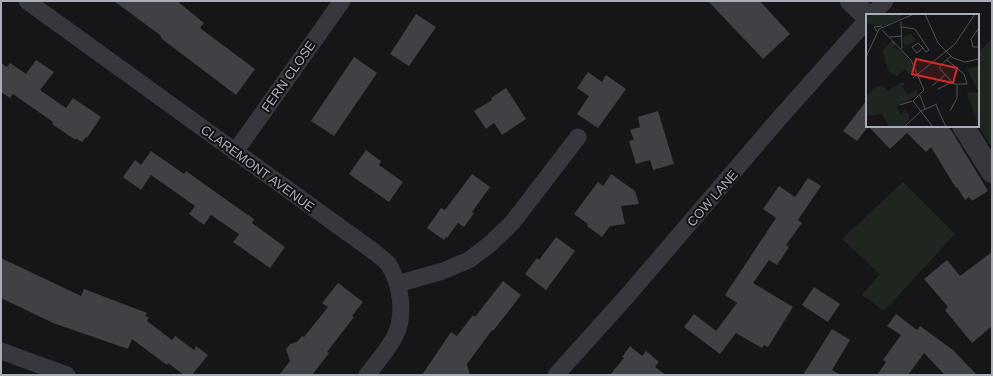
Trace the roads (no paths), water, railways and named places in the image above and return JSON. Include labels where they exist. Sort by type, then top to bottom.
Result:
[{"type":"street","name":"CLAREMONT AVENUE","points":[[27,1],[50,7],[235,152],[388,264],[397,284],[400,297],[401,316],[396,334],[368,375]]},
{"type":"street","name":"FERN CLOSE","points":[[235,152],[342,1]]},
{"type":"street","points":[[850,1],[866,15]]},
{"type":"street","points":[[873,14],[885,1]]},
{"type":"street","name":"COW LANE","points":[[556,375],[628,295],[783,114],[866,21]]},
{"type":"street","points":[[964,127],[992,172]]},
{"type":"street","points":[[397,284],[443,271],[469,260],[490,244],[512,223],[578,137]]},
{"type":"street","points":[[1,351],[67,375]]}]
